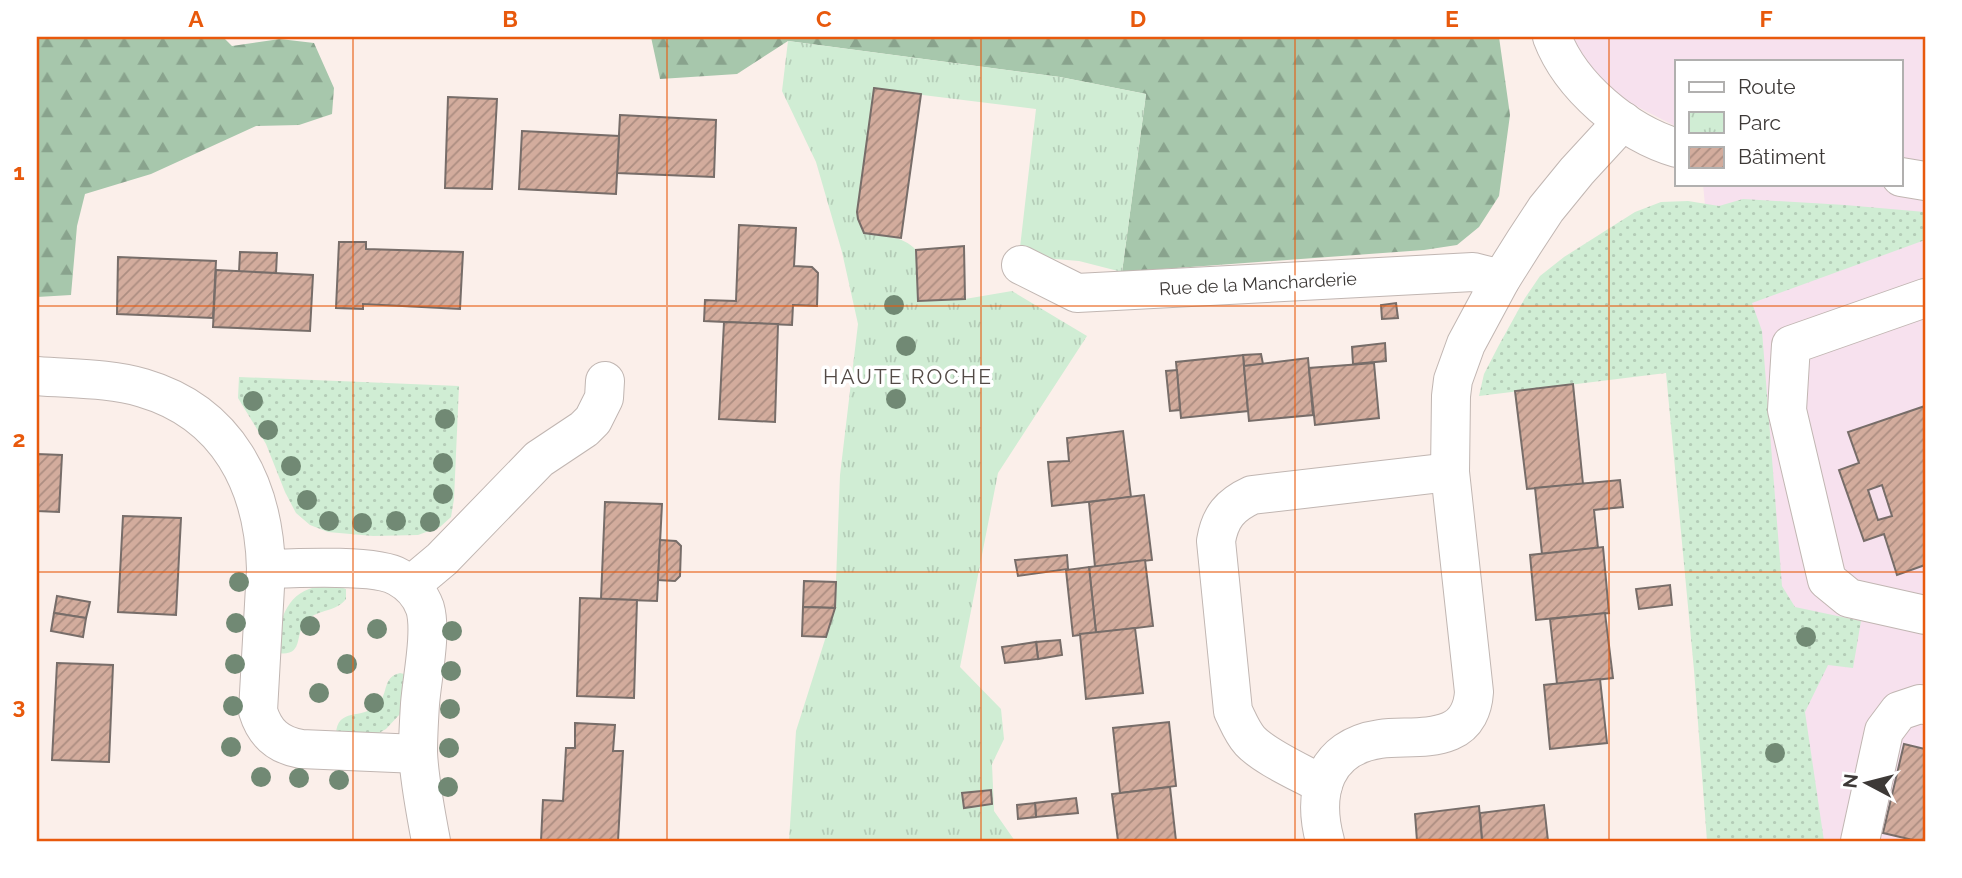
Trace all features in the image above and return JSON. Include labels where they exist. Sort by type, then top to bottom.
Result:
[{"type":"street","points":[[1552,37],[1572,72],[1595,99],[1623,121],[1675,147]]},
{"type":"street","points":[[1325,841],[1319,805],[1323,785],[1332,765],[1343,753],[1359,744],[1379,739],[1451,731],[1462,723],[1473,703],[1450,472],[1453,380],[1466,344],[1501,279],[1546,209],[1623,121]]},
{"type":"street","points":[[1902,177],[1925,181]]},
{"type":"street","name":"Rue de la Mancharderie","points":[[1021,265],[1077,293],[1473,272],[1501,279]]},
{"type":"street","points":[[1925,298],[1791,345],[1787,410],[1827,580],[1849,598],[1925,615]]},
{"type":"street","points":[[37,376],[124,383],[145,388],[177,401],[200,417],[235,453],[256,497],[266,544],[258,711],[262,724],[270,735],[289,747],[301,749],[418,754]]},
{"type":"street","points":[[411,585],[442,559],[539,459],[593,420],[604,398],[605,381]]},
{"type":"street","points":[[1323,785],[1262,751],[1250,741],[1233,711],[1216,541],[1219,526],[1237,501],[1252,495],[1450,472]]},
{"type":"street","points":[[266,569],[379,570],[396,575],[411,585],[420,596],[428,625],[418,754],[432,841]]},
{"type":"street","points":[[1860,841],[1884,731],[1899,711],[1925,705]]},
{"type":"shaded area","points":[[1570,37],[1925,37],[1925,841],[1764,841],[1703,186],[1902,186],[1902,60],[1675,60],[1675,126],[1624,100],[1577,53]]},
{"type":"green space","points":[[37,37],[223,37],[232,46],[280,39],[314,43],[334,88],[332,114],[299,125],[256,126],[151,174],[85,194],[77,226],[71,295],[37,297]]},
{"type":"green space","points":[[651,37],[1499,37],[1510,115],[1499,196],[1479,227],[1457,245],[1424,250],[1122,272],[1146,94],[1060,77],[788,41],[737,74],[660,79]]},
{"type":"green space","points":[[788,41],[1060,77],[1146,94],[1122,272],[1079,261],[1019,256],[1036,109],[874,89],[858,219],[864,233],[905,241],[916,250],[918,301],[965,299],[1012,291],[1087,336],[998,473],[960,667],[1001,709],[1004,739],[992,764],[994,811],[1015,841],[789,841],[796,731],[835,608],[840,475],[858,324],[842,252],[816,162],[782,91]]},
{"type":"green space","points":[[1743,199],[1925,212],[1925,240],[1752,303],[1762,331],[1782,586],[1795,607],[1861,621],[1853,668],[1828,665],[1805,712],[1824,841],[1707,841],[1666,373],[1479,396],[1484,374],[1525,298],[1540,276],[1564,257],[1635,212],[1661,202],[1688,201],[1719,206]]},
{"type":"green space","points":[[239,377],[459,386],[451,517],[440,527],[418,535],[373,536],[328,532],[310,525],[296,513],[266,444],[238,398]]},
{"type":"green space","points":[[337,586],[346,589],[346,599],[307,620],[296,648],[286,653],[277,653],[280,625],[293,600],[309,589]]},
{"type":"green space","points":[[400,673],[408,675],[400,714],[386,729],[372,737],[336,735],[341,720],[372,709],[381,700],[391,678]]},
{"type":"building","points":[[874,88],[921,94],[901,238],[864,233],[858,219]]},
{"type":"building","points":[[448,97],[497,99],[492,189],[445,188]]},
{"type":"building","points":[[620,115],[716,120],[714,177],[617,173]]},
{"type":"building","points":[[522,131],[619,136],[616,194],[519,189]]},
{"type":"building","points":[[739,225],[796,228],[794,266],[812,267],[818,273],[817,306],[793,305],[792,325],[704,321],[705,300],[736,301]]},
{"type":"building","points":[[339,242],[366,242],[366,249],[463,252],[460,309],[363,304],[363,309],[336,308]]},
{"type":"building","points":[[964,246],[965,299],[918,301],[916,250]]},
{"type":"building","points":[[240,252],[277,253],[276,273],[239,272]]},
{"type":"building","points":[[118,257],[216,261],[213,318],[117,314]]},
{"type":"building","points":[[216,270],[313,275],[310,331],[213,327]]},
{"type":"building","points":[[1396,303],[1398,318],[1382,319],[1381,305]]},
{"type":"building","points":[[724,322],[778,324],[775,422],[719,419]]},
{"type":"building","points":[[1385,343],[1386,361],[1353,364],[1352,347]]},
{"type":"building","points":[[1261,354],[1263,364],[1244,366],[1243,355]]},
{"type":"building","points":[[1243,355],[1248,411],[1181,418],[1176,362]]},
{"type":"building","points":[[1308,358],[1313,415],[1249,421],[1244,366]]},
{"type":"building","points":[[1374,363],[1379,418],[1315,425],[1309,368]]},
{"type":"building","points":[[1177,370],[1180,410],[1170,411],[1166,371]]},
{"type":"building","points":[[1573,384],[1583,484],[1527,489],[1515,391]]},
{"type":"building","points":[[1925,406],[1925,565],[1897,575],[1884,534],[1864,541],[1839,470],[1859,463],[1848,432]],"holes":[[[1882,485],[1892,516],[1878,520],[1868,490]]]},
{"type":"building","points":[[1123,431],[1131,497],[1052,506],[1048,462],[1069,461],[1067,438]]},
{"type":"building","points":[[37,454],[62,455],[59,512],[37,511]]},
{"type":"building","points":[[1620,480],[1623,507],[1594,510],[1598,548],[1542,554],[1535,488]]},
{"type":"building","points":[[1144,495],[1152,560],[1095,567],[1089,502]]},
{"type":"building","points":[[605,502],[662,504],[657,601],[601,599]]},
{"type":"building","points":[[123,516],[181,518],[176,615],[118,612]]},
{"type":"building","points":[[660,540],[676,541],[681,546],[680,576],[675,581],[658,580]]},
{"type":"building","points":[[1603,547],[1609,613],[1536,620],[1530,555]]},
{"type":"building","points":[[1067,555],[1068,569],[1018,576],[1015,560]]},
{"type":"building","points":[[1145,560],[1153,626],[1096,633],[1089,567]]},
{"type":"building","points":[[1089,567],[1096,633],[1073,636],[1066,570]]},
{"type":"building","points":[[804,581],[836,582],[835,608],[803,607]]},
{"type":"building","points":[[1670,585],[1672,605],[1639,609],[1636,589]]},
{"type":"building","points":[[57,596],[90,602],[86,618],[54,613]]},
{"type":"building","points":[[580,598],[637,600],[634,698],[577,696]]},
{"type":"building","points":[[803,607],[835,608],[826,637],[802,636]]},
{"type":"building","points":[[54,613],[86,618],[83,637],[51,631]]},
{"type":"building","points":[[1605,613],[1613,678],[1557,684],[1550,619]]},
{"type":"building","points":[[1135,628],[1143,693],[1086,699],[1080,634]]},
{"type":"building","points":[[1060,640],[1062,655],[1038,659],[1036,642]]},
{"type":"building","points":[[1036,642],[1038,659],[1005,663],[1002,647]]},
{"type":"building","points":[[57,663],[113,665],[109,762],[52,760]]},
{"type":"building","points":[[1600,679],[1607,743],[1550,749],[1544,685]]},
{"type":"building","points":[[1169,722],[1176,786],[1120,793],[1113,728]]},
{"type":"building","points":[[575,723],[615,725],[613,751],[623,751],[618,841],[541,841],[543,800],[563,801],[566,748],[575,748]]},
{"type":"building","points":[[1904,744],[1925,749],[1925,841],[1883,833]]},
{"type":"building","points":[[1170,787],[1176,841],[1118,841],[1112,794]]},
{"type":"building","points":[[991,790],[992,804],[964,808],[962,793]]},
{"type":"building","points":[[1076,798],[1078,813],[1036,817],[1035,803]]},
{"type":"building","points":[[1035,803],[1036,817],[1018,819],[1017,805]]},
{"type":"building","points":[[1544,805],[1548,841],[1482,841],[1480,813]]},
{"type":"building","points":[[1479,806],[1482,841],[1417,841],[1415,814]]},
{"type":"district","name":"HAUTE ROCHE","points":[[908,377]]}]
